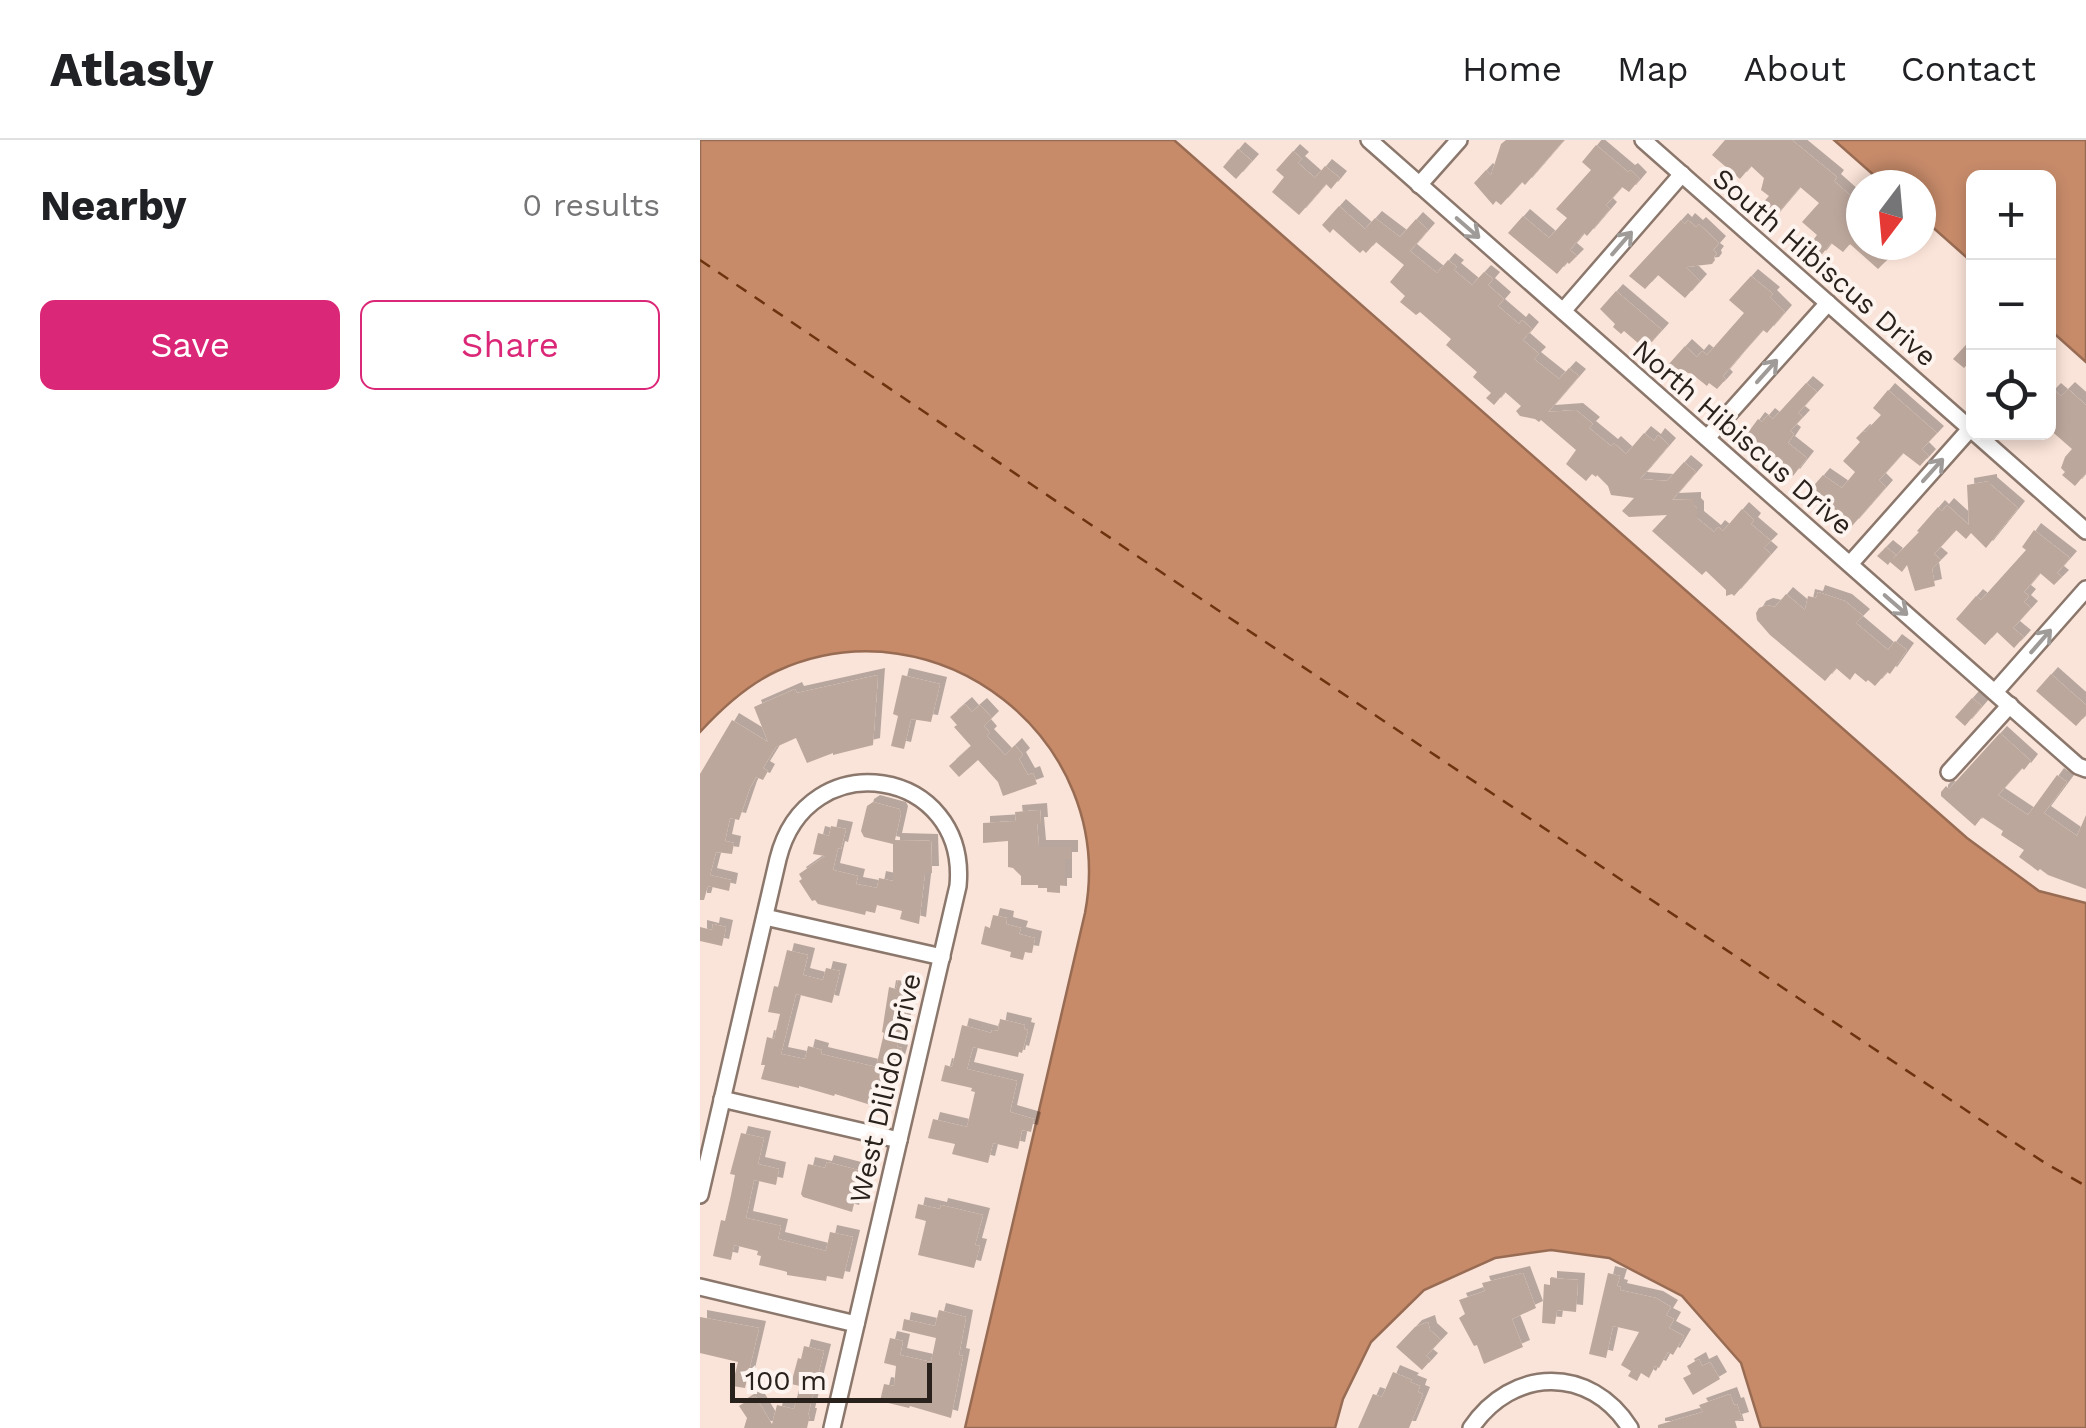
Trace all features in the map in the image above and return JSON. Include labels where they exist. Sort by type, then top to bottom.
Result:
[{"type":"street","points":[[1419,184],[1459,140]]},
{"type":"street","name":"South Hibiscus Drive","points":[[1643,140],[1966,425]]},
{"type":"street","name":"North Hibiscus Drive","points":[[1381,144],[1419,184],[2086,770]]},
{"type":"street","points":[[1563,311],[1682,174]]},
{"type":"street","points":[[1707,438],[1828,303]]},
{"type":"street","points":[[1850,564],[1966,439]]},
{"type":"street","name":"South Hibiscus Drive","points":[[1983,440],[2086,530]]},
{"type":"street","points":[[1995,692],[2086,589]]},
{"type":"street","points":[[1949,772],[2010,705]]},
{"type":"street","name":"West Dilido Drive","points":[[765,916],[783,841],[807,806],[826,794],[846,785],[894,787],[932,809],[947,828],[956,852],[958,886],[832,1428]]},
{"type":"street","points":[[700,1195],[765,916],[942,957]]},
{"type":"street","points":[[722,1099],[899,1140]]},
{"type":"street","points":[[700,1287],[856,1324]]},
{"type":"street","points":[[1472,1428],[1508,1392],[1539,1382],[1564,1382],[1585,1388],[1607,1401],[1630,1428]]},
{"type":"shaded area","points":[[700,140],[1174,140],[1967,838],[2039,891],[2086,903],[2086,1428],[1761,1428],[1741,1363],[1682,1296],[1609,1258],[1551,1250],[1495,1258],[1424,1290],[1371,1342],[1343,1399],[1335,1428],[965,1428],[1085,913],[1088,850],[1073,792],[1044,741],[1004,700],[954,670],[898,654],[838,653],[766,677],[736,698],[700,732]]},
{"type":"shaded area","points":[[1834,140],[2086,140],[2086,362],[2056,335],[2056,170],[1966,170],[1966,257],[1936,230],[1936,170],[1868,170]]},
{"type":"building","points":[[1506,140],[1564,140],[1525,185],[1522,182],[1501,205],[1496,201],[1493,205],[1474,183],[1486,170],[1491,175],[1501,144]]},
{"type":"building","points":[[1725,140],[1792,140],[1837,177],[1834,181],[1846,192],[1846,249],[1843,252],[1831,243],[1819,258],[1807,248],[1817,235],[1802,222],[1819,203],[1800,187],[1773,219],[1759,207],[1769,196],[1761,190],[1764,178],[1751,166],[1740,179],[1712,155]]},
{"type":"building","points":[[1596,145],[1640,179],[1629,192],[1622,187],[1606,205],[1610,209],[1570,250],[1577,256],[1557,274],[1508,233],[1523,216],[1549,238],[1567,218],[1556,209],[1591,170],[1582,162]]},
{"type":"building","points":[[1238,149],[1252,161],[1236,179],[1223,167]]},
{"type":"building","points":[[1293,151],[1302,159],[1298,163],[1315,178],[1325,166],[1340,178],[1331,189],[1326,184],[1299,215],[1272,192],[1284,177],[1276,170]]},
{"type":"building","points":[[1339,206],[1365,229],[1375,218],[1400,237],[1416,219],[1428,230],[1410,251],[1437,273],[1448,260],[1472,285],[1484,272],[1493,279],[1488,285],[1504,299],[1498,306],[1519,324],[1522,320],[1532,329],[1523,340],[1539,354],[1534,359],[1559,379],[1569,368],[1579,376],[1548,412],[1576,410],[1593,424],[1589,428],[1626,454],[1644,433],[1654,441],[1658,435],[1669,445],[1640,479],[1667,481],[1684,462],[1696,472],[1672,500],[1694,499],[1697,518],[1714,532],[1718,527],[1723,531],[1742,509],[1754,520],[1751,524],[1771,541],[1764,548],[1771,554],[1734,596],[1726,596],[1726,590],[1706,571],[1702,575],[1652,531],[1667,515],[1629,517],[1622,511],[1634,498],[1611,495],[1597,475],[1592,474],[1586,481],[1566,464],[1576,450],[1541,420],[1520,416],[1516,411],[1521,406],[1505,392],[1494,405],[1486,398],[1491,393],[1473,377],[1477,372],[1446,345],[1451,339],[1420,312],[1416,315],[1400,302],[1405,296],[1390,282],[1404,265],[1376,242],[1366,253],[1360,253],[1333,229],[1330,233],[1322,225]]},
{"type":"building","points":[[1681,220],[1696,227],[1699,224],[1719,243],[1713,250],[1717,253],[1712,264],[1686,267],[1700,281],[1685,298],[1658,275],[1645,289],[1629,276]]},
{"type":"building","points":[[1868,260],[1887,260],[1878,269]]},
{"type":"building","points":[[1751,276],[1773,294],[1770,297],[1785,312],[1739,357],[1717,389],[1692,374],[1682,371],[1679,375],[1668,365],[1685,346],[1697,357],[1702,351],[1707,355],[1744,313],[1729,300]]},
{"type":"building","points":[[1616,291],[1662,330],[1645,349],[1613,327],[1615,324],[1600,309]]},
{"type":"building","points":[[1966,345],[1964,368],[1953,359]]},
{"type":"building","points":[[1806,383],[1817,392],[1798,413],[1803,417],[1790,431],[1794,434],[1788,443],[1807,458],[1793,476],[1771,460],[1774,456],[1744,438],[1758,419],[1762,422],[1768,415],[1773,419]]},
{"type":"building","points":[[2068,389],[2086,405],[2086,473],[2075,486],[2062,475],[2065,457],[2072,449],[2056,435],[2056,392],[2061,396]]},
{"type":"building","points":[[1888,390],[1937,433],[1922,449],[1929,456],[1920,466],[1903,453],[1879,480],[1886,487],[1852,526],[1824,499],[1822,502],[1809,491],[1823,475],[1842,488],[1855,472],[1843,461],[1860,442],[1856,438],[1881,415],[1873,408]]},
{"type":"building","points":[[1990,481],[2018,508],[1986,548],[1971,533],[1966,539],[1956,530],[1934,554],[1941,560],[1932,569],[1935,586],[1915,591],[1907,565],[1902,572],[1877,556],[1886,547],[1896,555],[1893,559],[1938,507],[1942,511],[1947,505],[1969,525],[1967,485]]},
{"type":"building","points":[[2034,530],[2070,558],[2057,573],[2062,577],[2054,585],[2040,573],[2024,592],[2029,596],[2024,602],[2031,608],[2013,628],[2024,637],[2014,648],[1997,632],[1985,645],[1956,619],[1976,596],[1981,600],[2026,550],[2022,547]]},
{"type":"building","points":[[1818,592],[1845,601],[1863,616],[1856,623],[1888,650],[1895,641],[1907,650],[1890,674],[1887,672],[1875,686],[1855,673],[1850,680],[1836,668],[1825,681],[1757,620],[1759,608],[1775,607],[1786,594],[1805,610],[1808,596],[1816,598]]},
{"type":"building","points":[[2051,674],[2086,705],[2086,715],[2076,726],[2036,691]]},
{"type":"building","points":[[878,675],[873,745],[807,763],[796,738],[776,747],[763,768],[768,771],[763,780],[756,777],[750,788],[739,820],[730,818],[725,841],[734,843],[732,854],[716,852],[710,875],[731,880],[729,891],[708,886],[704,900],[700,900],[700,774],[732,720],[768,742],[754,707],[795,689],[797,693]]},
{"type":"building","points":[[902,675],[940,684],[931,722],[911,719],[904,749],[891,746]]},
{"type":"building","points":[[1972,698],[1982,706],[1965,726],[1955,717]]},
{"type":"building","points":[[965,704],[972,712],[980,705],[992,718],[984,726],[990,733],[987,736],[1005,755],[1015,745],[1023,755],[1019,759],[1028,775],[1033,773],[1037,784],[1003,796],[998,782],[978,760],[959,777],[949,766],[971,746],[950,717]]},
{"type":"building","points":[[2000,733],[2031,761],[1998,795],[2028,815],[2057,775],[2067,782],[2044,813],[2077,836],[2086,815],[2086,889],[2038,871],[2019,857],[2024,850],[2001,835],[2003,831],[1982,817],[1975,826],[1941,796],[1946,786],[1949,789]]},
{"type":"building","points":[[873,802],[899,809],[895,840],[931,841],[932,873],[925,873],[919,924],[900,919],[902,911],[877,905],[875,913],[866,911],[865,915],[818,904],[799,881],[799,874],[825,856],[813,854],[818,833],[829,836],[831,826],[846,829],[833,870],[858,876],[856,884],[877,888],[879,878],[893,881],[893,844],[864,837],[861,831],[867,806]]},
{"type":"building","points":[[1040,810],[1039,847],[1071,847],[1071,859],[1065,859],[1065,885],[1060,885],[1060,893],[1047,892],[1047,888],[1038,885],[1021,885],[1021,876],[1008,867],[1008,841],[983,843],[983,823],[1016,821],[1015,812]]},
{"type":"building","points":[[993,915],[1007,918],[1006,924],[1021,928],[1019,934],[1035,938],[1032,953],[1025,952],[1023,960],[1010,957],[1011,952],[981,944],[985,926],[990,928]]},
{"type":"building","points":[[713,924],[726,927],[722,946],[700,941],[700,927],[712,930]]},
{"type":"building","points":[[787,950],[808,955],[803,975],[823,980],[826,968],[840,971],[832,1003],[796,994],[781,1054],[805,1059],[808,1046],[822,1050],[821,1054],[876,1067],[889,987],[896,989],[898,980],[914,984],[897,1047],[902,1048],[884,1109],[761,1079],[767,1037],[774,1039],[780,1014],[768,1012]]},
{"type":"building","points":[[1000,1019],[1025,1025],[1028,1030],[1022,1053],[1018,1057],[973,1047],[967,1069],[1017,1081],[1010,1112],[1034,1119],[1031,1132],[1022,1130],[1018,1149],[993,1143],[988,1163],[952,1154],[955,1144],[928,1138],[933,1119],[967,1127],[975,1092],[941,1081],[945,1065],[952,1067],[962,1025],[991,1033],[998,1031]]},
{"type":"building","points":[[741,1133],[764,1138],[758,1164],[779,1169],[776,1185],[754,1180],[746,1218],[781,1226],[778,1239],[826,1251],[830,1232],[853,1237],[843,1279],[827,1276],[826,1281],[787,1275],[759,1265],[758,1251],[734,1245],[731,1260],[713,1256],[731,1195],[735,1175],[730,1174]]},
{"type":"building","points":[[827,1162],[866,1172],[852,1212],[801,1194],[808,1164],[825,1168]]},
{"type":"building","points":[[918,1204],[983,1215],[974,1268],[918,1255],[926,1221],[915,1218]]},
{"type":"building","points":[[1523,1273],[1536,1308],[1512,1319],[1523,1347],[1484,1364],[1459,1318],[1465,1314],[1459,1300],[1485,1291],[1482,1283]]},
{"type":"building","points":[[1608,1273],[1620,1276],[1620,1290],[1656,1298],[1671,1307],[1666,1315],[1674,1319],[1669,1328],[1684,1336],[1673,1355],[1668,1352],[1649,1378],[1641,1373],[1637,1381],[1621,1365],[1639,1332],[1613,1326],[1606,1358],[1589,1354]]},
{"type":"building","points":[[1550,1278],[1578,1280],[1576,1312],[1557,1310],[1555,1324],[1542,1323],[1544,1284],[1550,1285]]},
{"type":"building","points":[[939,1310],[966,1317],[951,1418],[880,1401],[884,1384],[894,1386],[896,1366],[884,1363],[890,1338],[903,1341],[900,1355],[931,1362],[936,1338],[902,1330],[904,1319],[935,1326]]},
{"type":"building","points":[[700,1317],[759,1328],[745,1388],[732,1386],[738,1362],[700,1353]]},
{"type":"building","points":[[1428,1322],[1430,1330],[1441,1340],[1426,1356],[1431,1360],[1422,1370],[1396,1347],[1415,1327]]},
{"type":"building","points":[[804,1346],[824,1351],[807,1428],[744,1428],[747,1418],[739,1406],[755,1396],[772,1424],[777,1405],[794,1409],[800,1386],[791,1384]]},
{"type":"building","points":[[1699,1359],[1702,1366],[1710,1362],[1720,1379],[1693,1395],[1683,1378],[1691,1374],[1687,1366]]},
{"type":"building","points":[[1393,1372],[1412,1380],[1423,1394],[1409,1428],[1358,1428],[1373,1394],[1382,1397]]},
{"type":"building","points":[[1730,1394],[1742,1419],[1735,1421],[1737,1428],[1658,1428],[1703,1412],[1699,1405]]},
{"type":"ferry route","points":[[700,260],[2045,1163],[2086,1186]]}]
